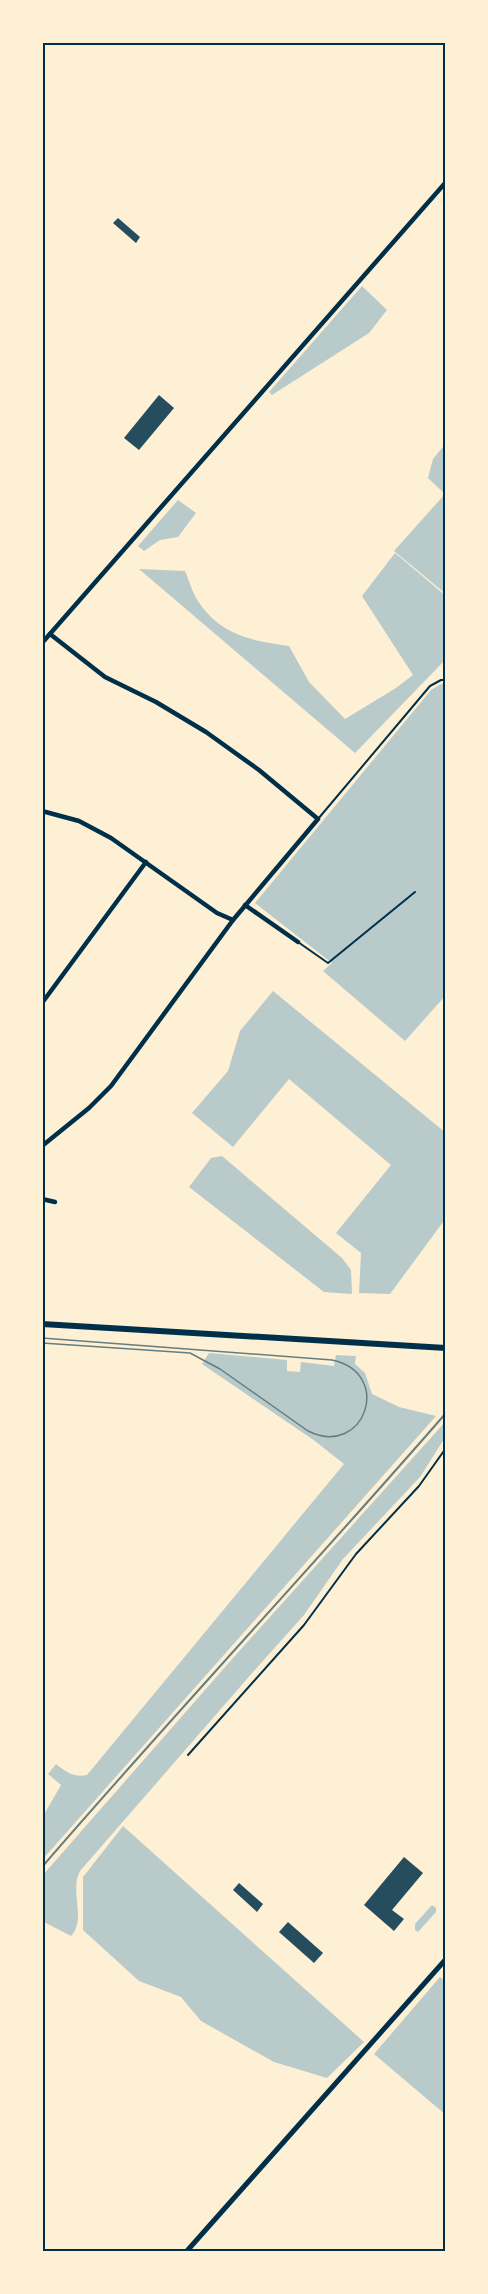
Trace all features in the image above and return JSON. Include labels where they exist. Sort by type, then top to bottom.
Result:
[{"type":"main road","points":[[42,1324],[446,1348]]},
{"type":"street","points":[[42,643],[446,182]]},
{"type":"street","points":[[42,1146],[89,1108],[111,1086],[233,920],[318,819],[259,770],[206,732],[156,702],[105,678],[50,634]]},
{"type":"street","points":[[42,811],[79,821],[111,838],[217,913],[233,920]]},
{"type":"street","points":[[42,1003],[146,862]]},
{"type":"street","points":[[246,905],[298,942]]},
{"type":"street","points":[[42,1199],[55,1202]]},
{"type":"street","points":[[186,2252],[446,1959]]},
{"type":"lane","points":[[318,819],[430,686],[446,680]]},
{"type":"lane","points":[[298,942],[328,963],[415,892]]},
{"type":"lane","points":[[188,1755],[304,1625],[356,1554],[419,1486],[446,1448]]},
{"type":"shaded area","points":[[362,286],[387,310],[369,333],[272,395],[269,392]]},
{"type":"shaded area","points":[[446,443],[446,594],[394,551],[445,494],[428,478],[433,459]]},
{"type":"shaded area","points":[[178,500],[196,513],[178,537],[160,540],[144,551],[138,546]]},
{"type":"shaded area","points":[[395,553],[446,596],[446,659],[355,753],[139,569],[185,571],[198,601],[216,622],[250,639],[289,646],[309,682],[345,719],[413,675],[362,596]]},
{"type":"shaded area","points":[[441,684],[446,684],[446,995],[405,1041],[323,971],[332,963],[255,903],[431,690]]},
{"type":"shaded area","points":[[273,991],[446,1133],[446,1218],[390,1294],[359,1293],[361,1253],[336,1233],[391,1165],[289,1079],[233,1147],[192,1113],[228,1071],[240,1031]]},
{"type":"shaded area","points":[[222,1156],[342,1258],[351,1270],[352,1294],[324,1292],[189,1187],[211,1158]]},
{"type":"shaded area","points":[[209,1353],[287,1360],[287,1371],[300,1372],[301,1362],[334,1366],[336,1355],[356,1356],[355,1364],[365,1373],[372,1394],[399,1407],[436,1416],[42,1860],[42,1818],[61,1785],[48,1774],[56,1764],[70,1774],[87,1775],[344,1464],[315,1441],[202,1364]]},
{"type":"shaded area","points":[[446,1421],[446,1436],[420,1477],[343,1559],[304,1615],[80,1871],[76,1887],[78,1921],[71,1936],[42,1921],[42,1876],[233,1658]]},
{"type":"shaded area","points":[[123,1826],[364,2042],[327,2078],[274,2062],[201,2021],[181,1997],[139,1981],[83,1930],[83,1877]]},
{"type":"shaded area","points":[[432,1905],[436,1908],[436,1912],[418,1932],[415,1930],[415,1924]]},
{"type":"shaded area","points":[[440,1977],[446,1982],[446,2115],[374,2054]]},
{"type":"building","points":[[118,218],[140,237],[136,243],[113,223]]},
{"type":"building","points":[[159,395],[174,408],[139,450],[124,438]]},
{"type":"building","points":[[404,1857],[423,1873],[392,1910],[404,1919],[394,1931],[364,1905]]},
{"type":"building","points":[[239,1883],[263,1904],[257,1912],[233,1890]]},
{"type":"building","points":[[288,1922],[323,1953],[314,1963],[279,1932]]},
{"type":"tram line","points":[[42,1338],[332,1360],[351,1368],[362,1381],[367,1396],[365,1411],[357,1424],[345,1434],[328,1437],[308,1431],[220,1369],[190,1353],[42,1343]]},
{"type":"railway","points":[[42,1867],[446,1413]]}]
